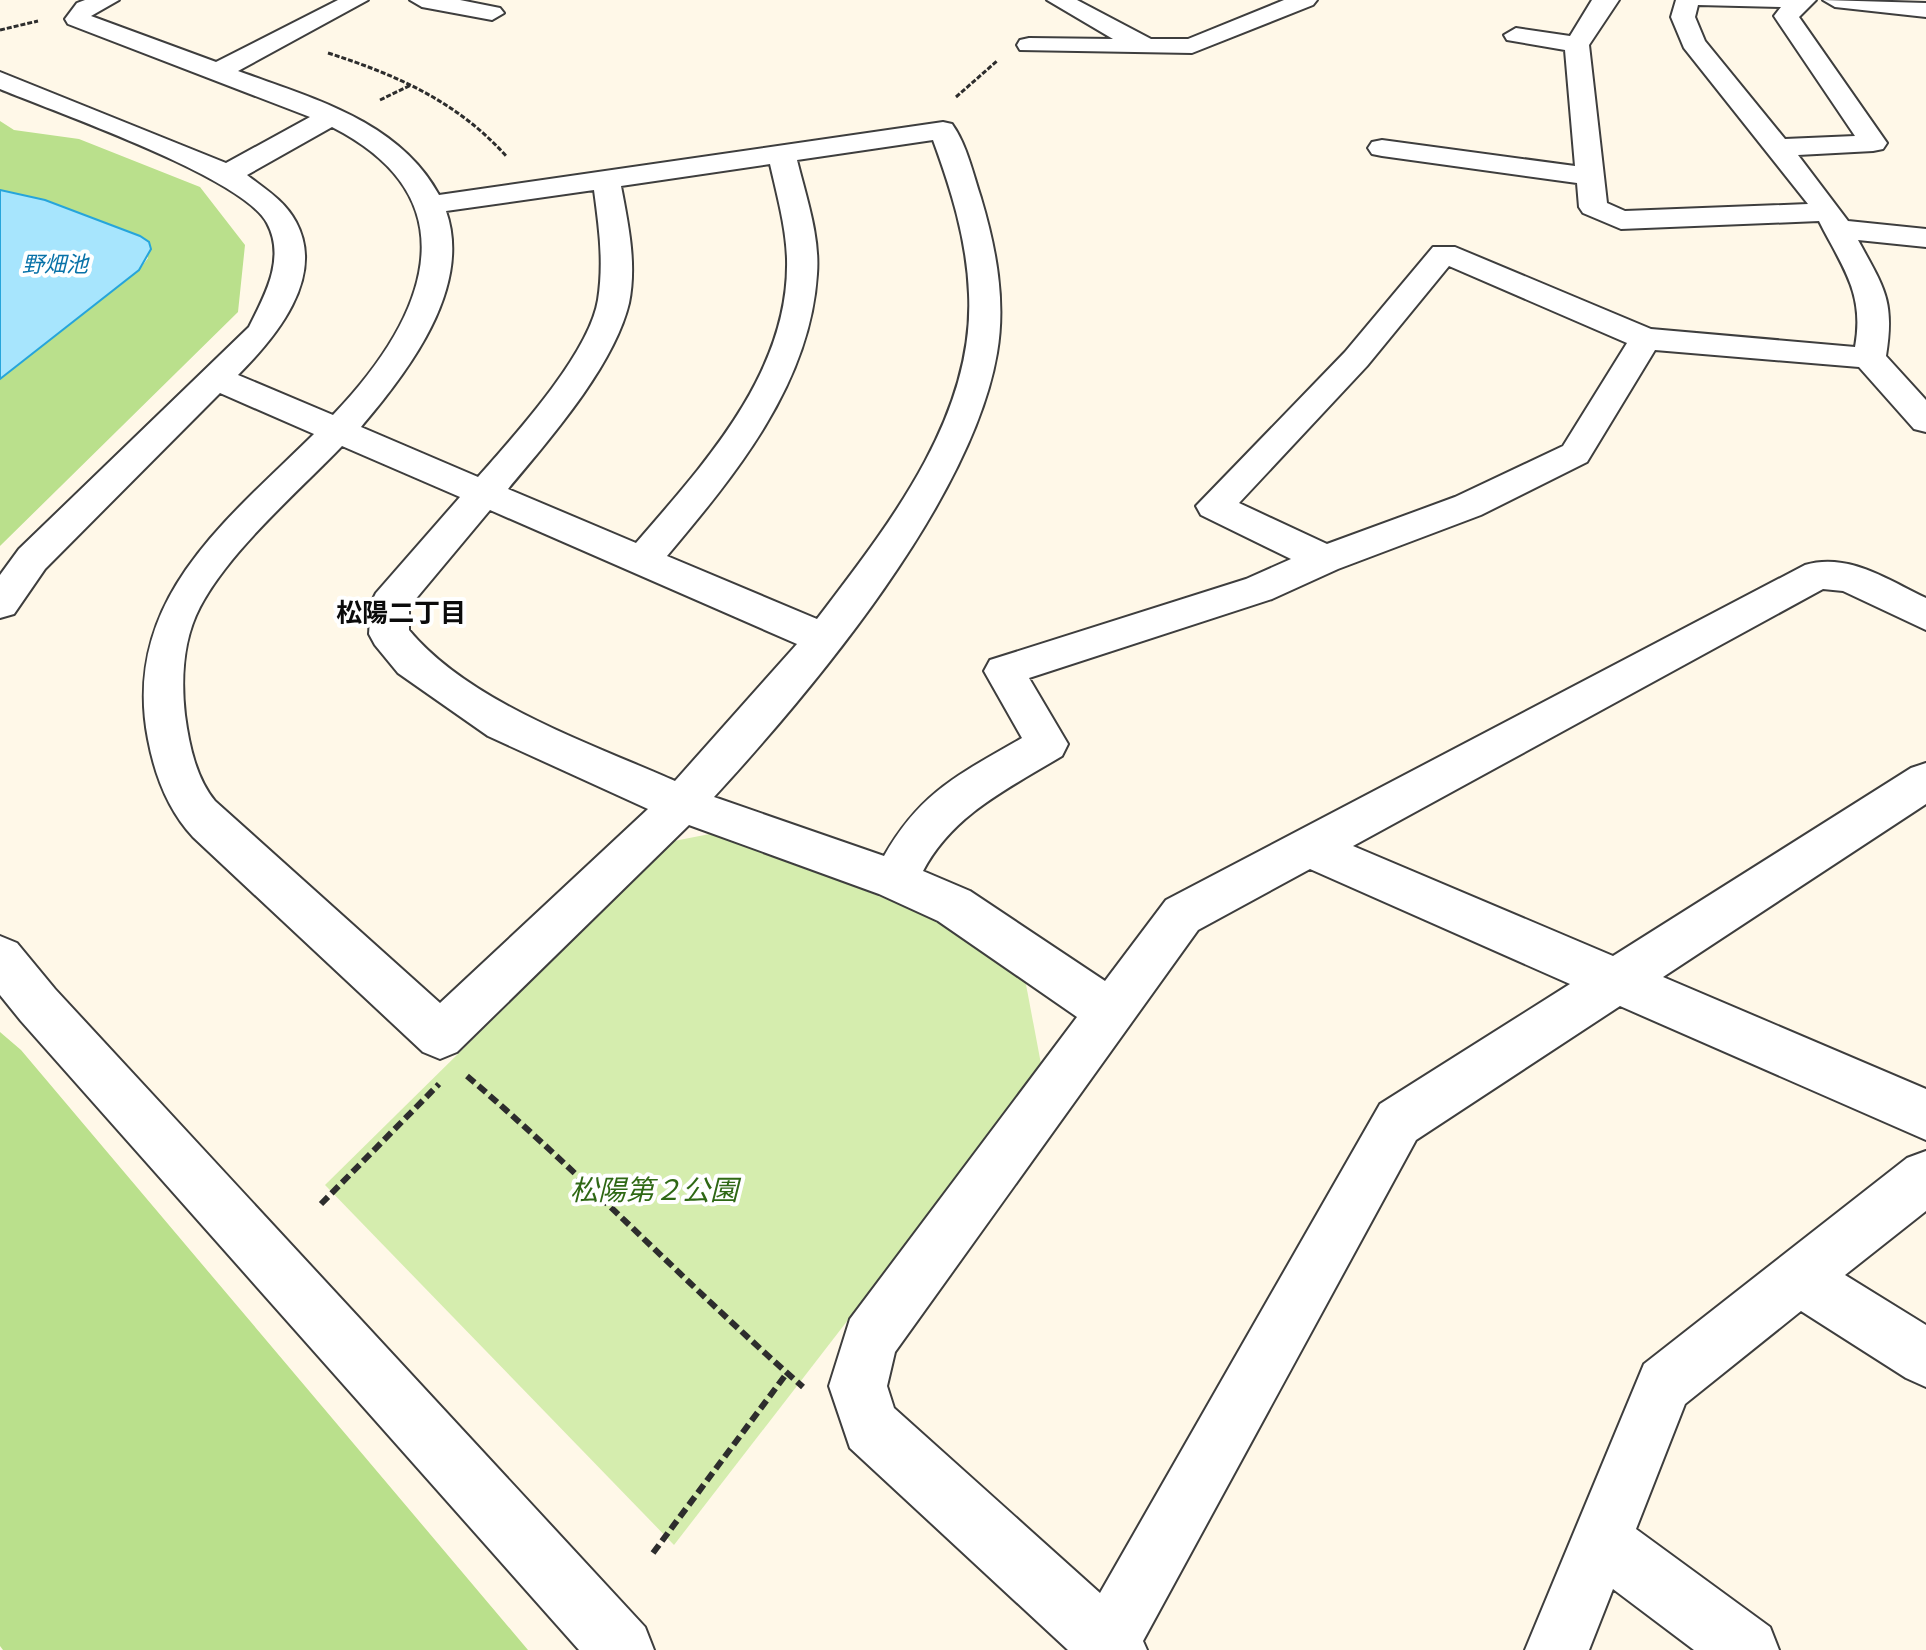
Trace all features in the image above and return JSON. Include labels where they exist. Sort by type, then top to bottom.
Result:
[{"type":"street","points":[[107,0],[85,8],[77,19],[331,116],[385,147],[410,172],[431,205],[438,228],[437,263],[429,302],[410,342],[337,431],[232,533],[181,605],[162,670],[165,735],[189,800],[228,841],[440,1035],[641,848],[826,640],[900,534],[951,444],[981,353],[984,272],[965,191],[943,130],[431,205]]},
{"type":"street","points":[[218,71],[356,0]]},
{"type":"street","points":[[422,0],[492,13]]},
{"type":"street","points":[[1059,0],[1146,47]]},
{"type":"street","points":[[1607,0],[1600,5],[1577,45],[1593,207],[1621,220],[1833,221],[1926,238]]},
{"type":"street","points":[[1688,0],[1683,17],[1693,43],[1833,221],[1873,297],[1875,324],[1869,358]]},
{"type":"street","points":[[1707,0],[1802,1]]},
{"type":"street","points":[[1835,0],[1926,10]]},
{"type":"street","points":[[1029,45],[1192,46],[1297,1]]},
{"type":"street","points":[[1775,148],[1873,143],[1786,16],[1802,1]]},
{"type":"street","points":[[1516,35],[1577,45]]},
{"type":"street","points":[[0,80],[228,174],[269,205],[283,224],[291,258],[282,293],[263,332],[32,559],[0,604]]},
{"type":"street","points":[[228,174],[331,116]]},
{"type":"street","points":[[1382,148],[1589,176]]},
{"type":"street","points":[[642,561],[706,486],[761,407],[790,339],[802,273],[797,220],[782,154]]},
{"type":"street","points":[[606,179],[617,244],[613,303],[586,364],[534,435],[390,603],[389,634],[412,662],[503,724],[682,804],[895,880],[954,906],[1110,1012]]},
{"type":"street","points":[[1325,559],[1214,506],[1356,359],[1444,253],[1646,339],[1869,358],[1926,421]]},
{"type":"street","points":[[895,880],[919,836],[957,797],[1047,744],[1004,671],[1259,589],[1325,559],[1468,506],[1575,454],[1646,339]]},
{"type":"street","points":[[217,379],[826,640]]},
{"type":"street","points":[[1926,615],[1849,577],[1818,575],[1182,915],[870,1339],[858,1386],[871,1427],[1108,1647],[1398,1122],[1613,980],[1926,781]]},
{"type":"street","points":[[1308,847],[1926,1115]]},
{"type":"street","points":[[3,966],[622,1650]]},
{"type":"street","points":[[1557,1650],[1664,1384],[1926,1177]]},
{"type":"street","points":[[1799,1278],[1926,1358]]},
{"type":"street","points":[[1601,1541],[1747,1650]]},
{"type":"path","points":[[282,39],[369,67],[441,99],[487,133],[506,155],[524,191]]},
{"type":"path","points":[[954,98],[987,70]]},
{"type":"path","points":[[321,1204],[446,1077]]},
{"type":"path","points":[[471,1079],[550,1147],[774,1363]]},
{"type":"path","points":[[653,1553],[787,1373]]},
{"type":"green space","points":[[0,121],[14,130],[79,139],[200,187],[245,245],[238,312],[0,546],[0,379],[139,270],[148,258],[139,236],[45,200],[0,190]]},
{"type":"green space","name":"松陽第２公園","points":[[720,832],[933,918],[1024,974],[1042,1069],[674,1545],[325,1185],[674,841]]},
{"type":"green space","points":[[0,1032],[21,1050],[528,1650],[3,1650],[0,1646]]},
{"type":"water","name":"野畑池","points":[[0,190],[45,200],[140,236],[149,242],[151,249],[139,270],[0,379]]},
{"type":"district","name":"松陽二丁目","points":[[401,613]]}]
